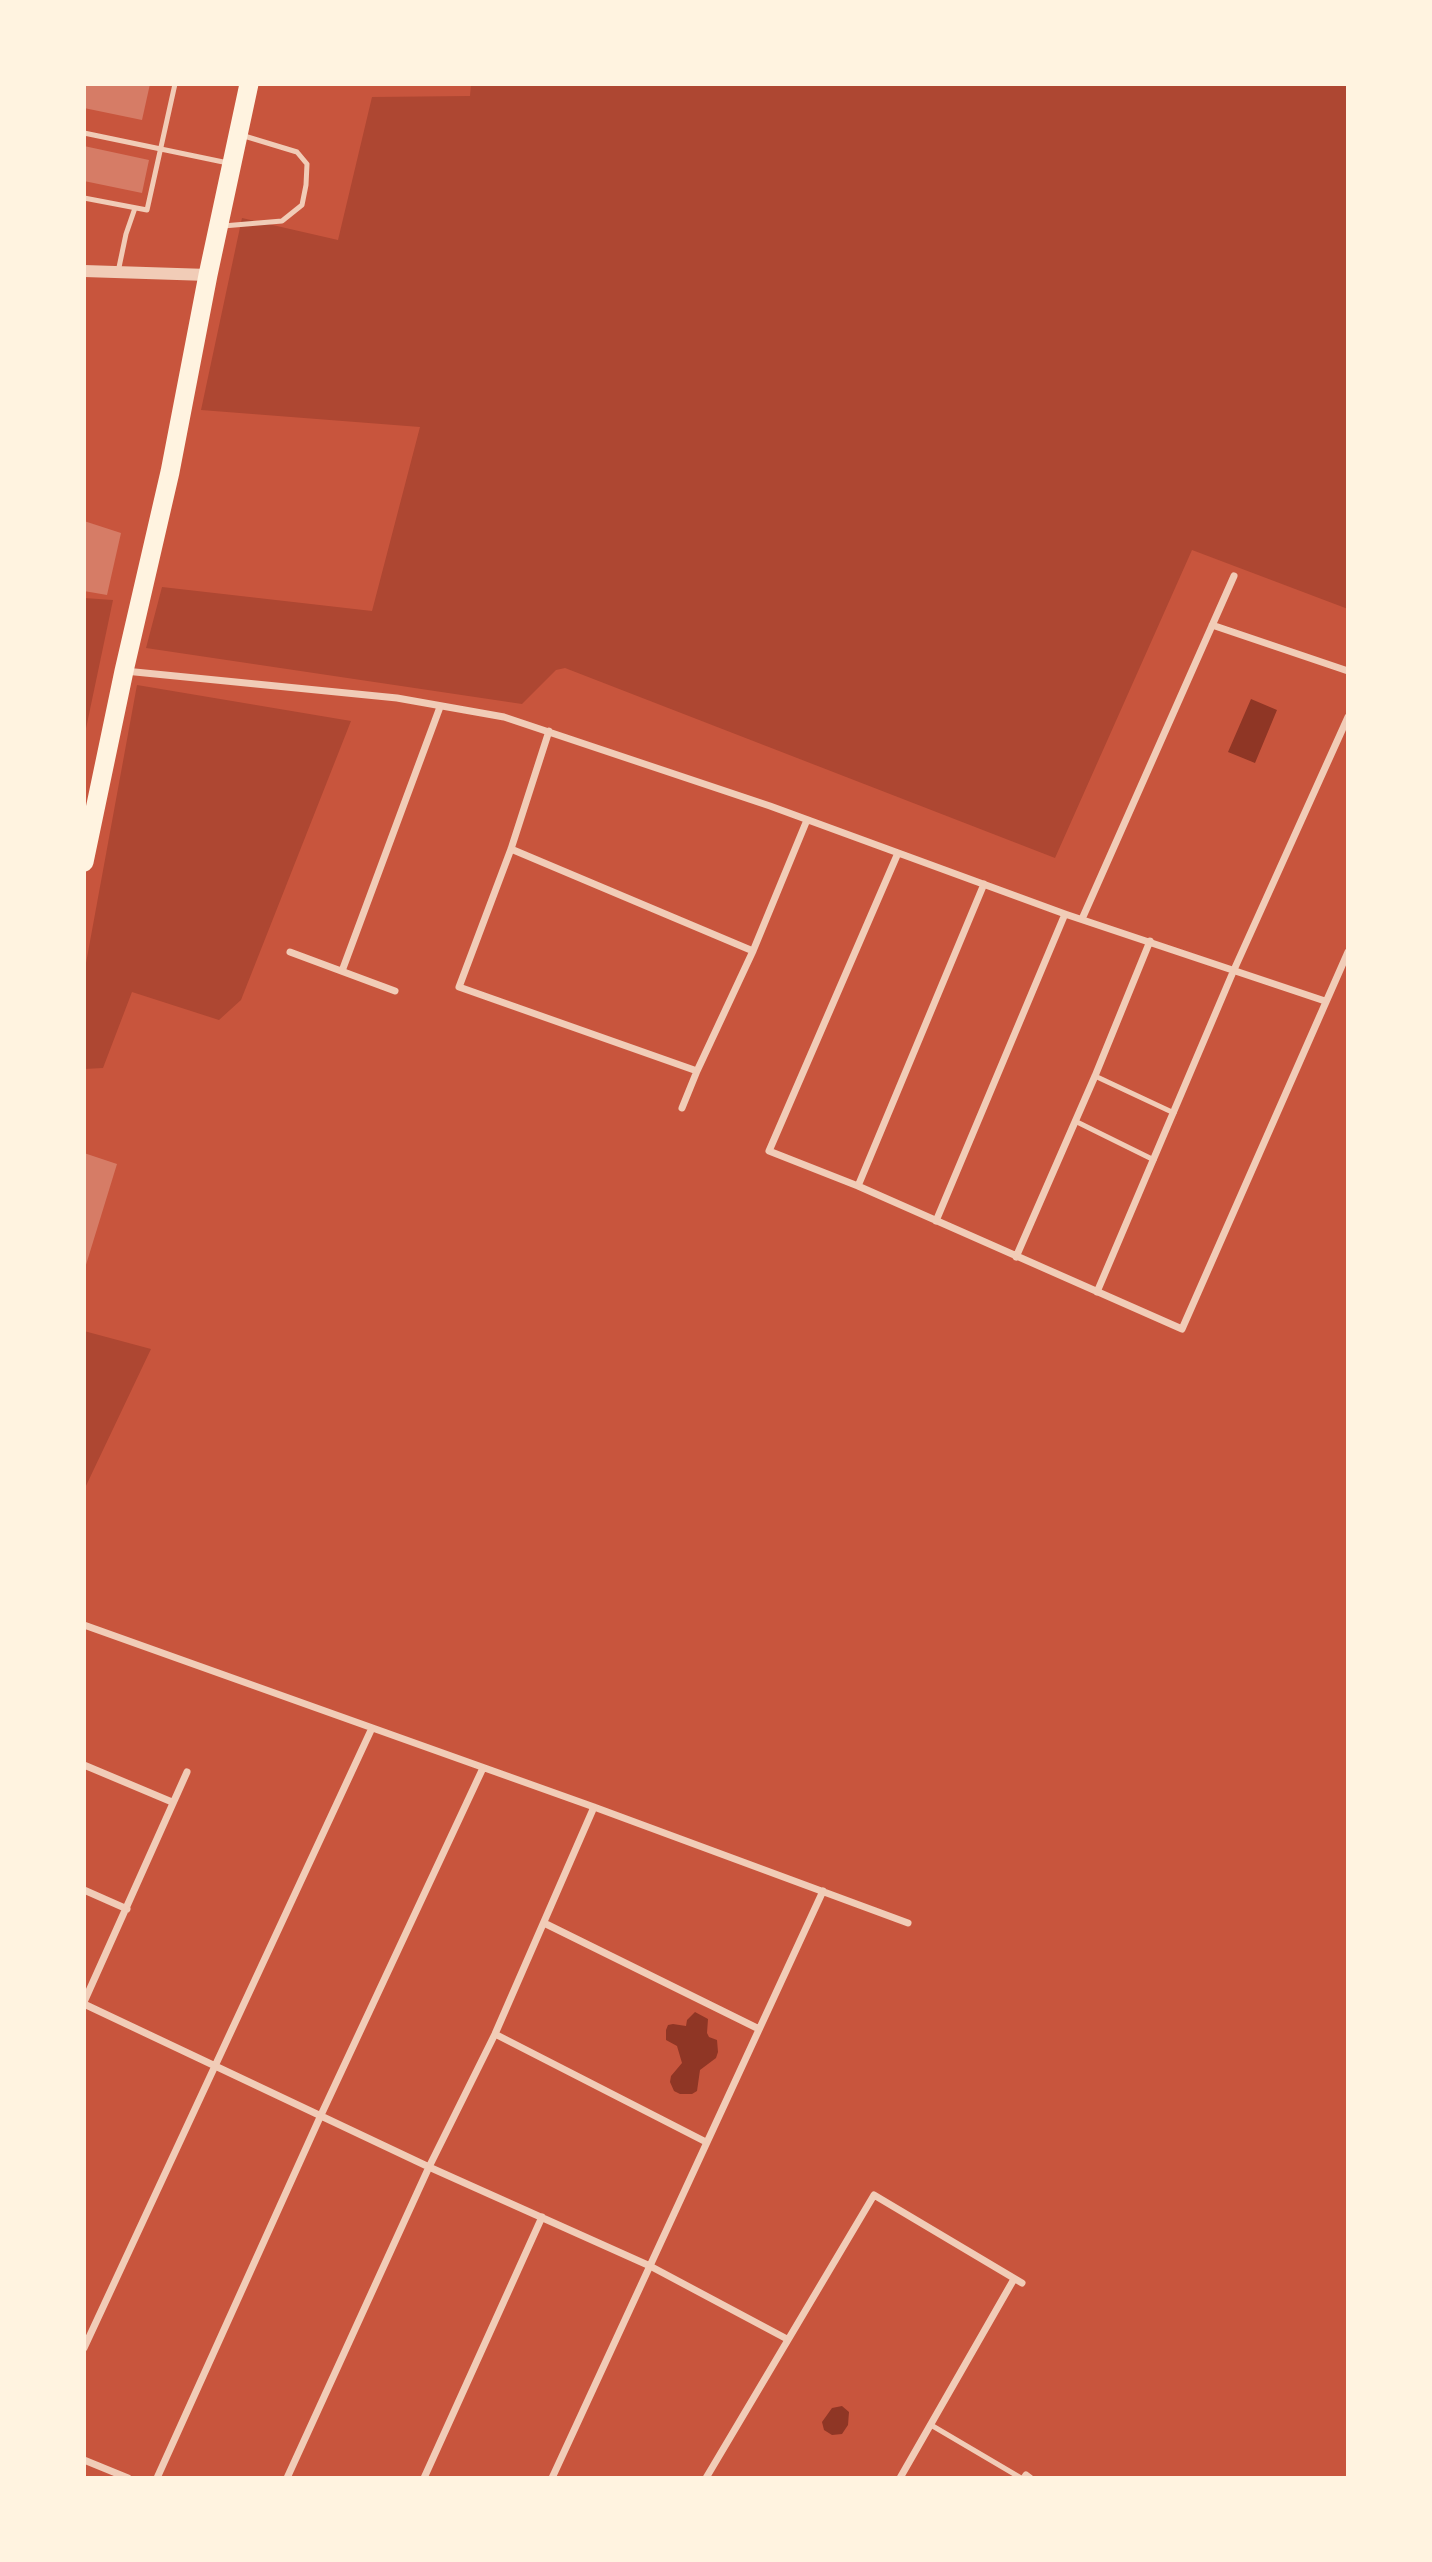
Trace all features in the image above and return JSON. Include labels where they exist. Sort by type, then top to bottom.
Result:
[{"type":"highway","points":[[84,862],[170,472],[248,84]]},
{"type":"street","points":[[84,271],[208,275]]},
{"type":"street","points":[[1082,919],[1234,576]]},
{"type":"street","points":[[1212,625],[1348,671]]},
{"type":"street","points":[[124,671],[397,698],[504,717],[807,820],[1065,914],[1325,1001]]},
{"type":"street","points":[[342,971],[440,707]]},
{"type":"street","points":[[1097,1292],[1233,972],[1348,717]]},
{"type":"street","points":[[549,731],[511,849],[459,987],[697,1071]]},
{"type":"street","points":[[682,1108],[753,951],[807,820]]},
{"type":"street","points":[[511,849],[753,951]]},
{"type":"street","points":[[898,853],[769,1151],[858,1186],[1182,1329],[1348,952]]},
{"type":"street","points":[[858,1186],[984,884]]},
{"type":"street","points":[[936,1221],[1065,914]]},
{"type":"street","points":[[1016,1256],[1095,1076],[1150,941]]},
{"type":"street","points":[[290,952],[395,991]]},
{"type":"street","points":[[84,1625],[594,1807],[908,1923]]},
{"type":"street","points":[[84,2348],[372,1728]]},
{"type":"street","points":[[84,1765],[172,1802]]},
{"type":"street","points":[[157,2478],[321,2115],[483,1768]]},
{"type":"street","points":[[187,1772],[84,2003],[429,2167],[650,2266],[788,2339]]},
{"type":"street","points":[[287,2478],[429,2167],[495,2034],[594,1807]]},
{"type":"street","points":[[84,1890],[127,1909]]},
{"type":"street","points":[[551,2478],[823,1891]]},
{"type":"street","points":[[544,1923],[759,2029]]},
{"type":"street","points":[[495,2034],[706,2142]]},
{"type":"street","points":[[706,2478],[874,2195],[1018,2281],[900,2478]]},
{"type":"street","points":[[424,2478],[542,2217]]},
{"type":"street","points":[[84,2460],[128,2478]]},
{"type":"street","points":[[1023,2478],[1026,2475],[1030,2478]]},
{"type":"lane","points":[[84,198],[147,210],[175,84]]},
{"type":"lane","points":[[84,133],[232,164]]},
{"type":"lane","points":[[219,227],[282,221],[302,205],[307,164],[297,152],[238,134]]},
{"type":"lane","points":[[118,272],[135,208]]},
{"type":"lane","points":[[1095,1076],[1174,1113]]},
{"type":"lane","points":[[1075,1121],[1154,1160]]},
{"type":"lane","points":[[931,2425],[1023,2478]]},
{"type":"shaded area","points":[[471,84],[1348,84],[1348,609],[1192,550],[1055,858],[565,668],[556,670],[522,704],[146,648],[162,587],[372,611],[420,427],[201,410],[242,218],[338,240],[372,97],[470,96]]},
{"type":"shaded area","points":[[84,598],[113,600],[84,738]]},
{"type":"shaded area","points":[[137,685],[351,721],[241,1000],[219,1020],[132,992],[103,1068],[84,1069],[84,974]]},
{"type":"shaded area","points":[[1251,699],[1277,710],[1255,763],[1228,752]]},
{"type":"shaded area","points":[[84,1331],[151,1349],[84,1490]]},
{"type":"shaded area","points":[[695,2012],[708,2019],[707,2033],[709,2037],[717,2040],[718,2052],[716,2058],[700,2070],[697,2091],[680,2094],[674,2091],[670,2082],[671,2076],[682,2063],[677,2046],[666,2040],[666,2030],[668,2025],[673,2024],[686,2026],[687,2020]]},
{"type":"shaded area","points":[[842,2406],[849,2412],[848,2425],[842,2434],[832,2435],[824,2430],[822,2422],[832,2408]]},
{"type":"building","points":[[84,84],[150,84],[142,120],[84,108]]},
{"type":"building","points":[[84,146],[149,160],[142,193],[84,181]]},
{"type":"building","points":[[84,521],[121,533],[107,595],[84,591]]},
{"type":"building","points":[[84,1153],[117,1164],[85,1268],[84,1268]]}]
